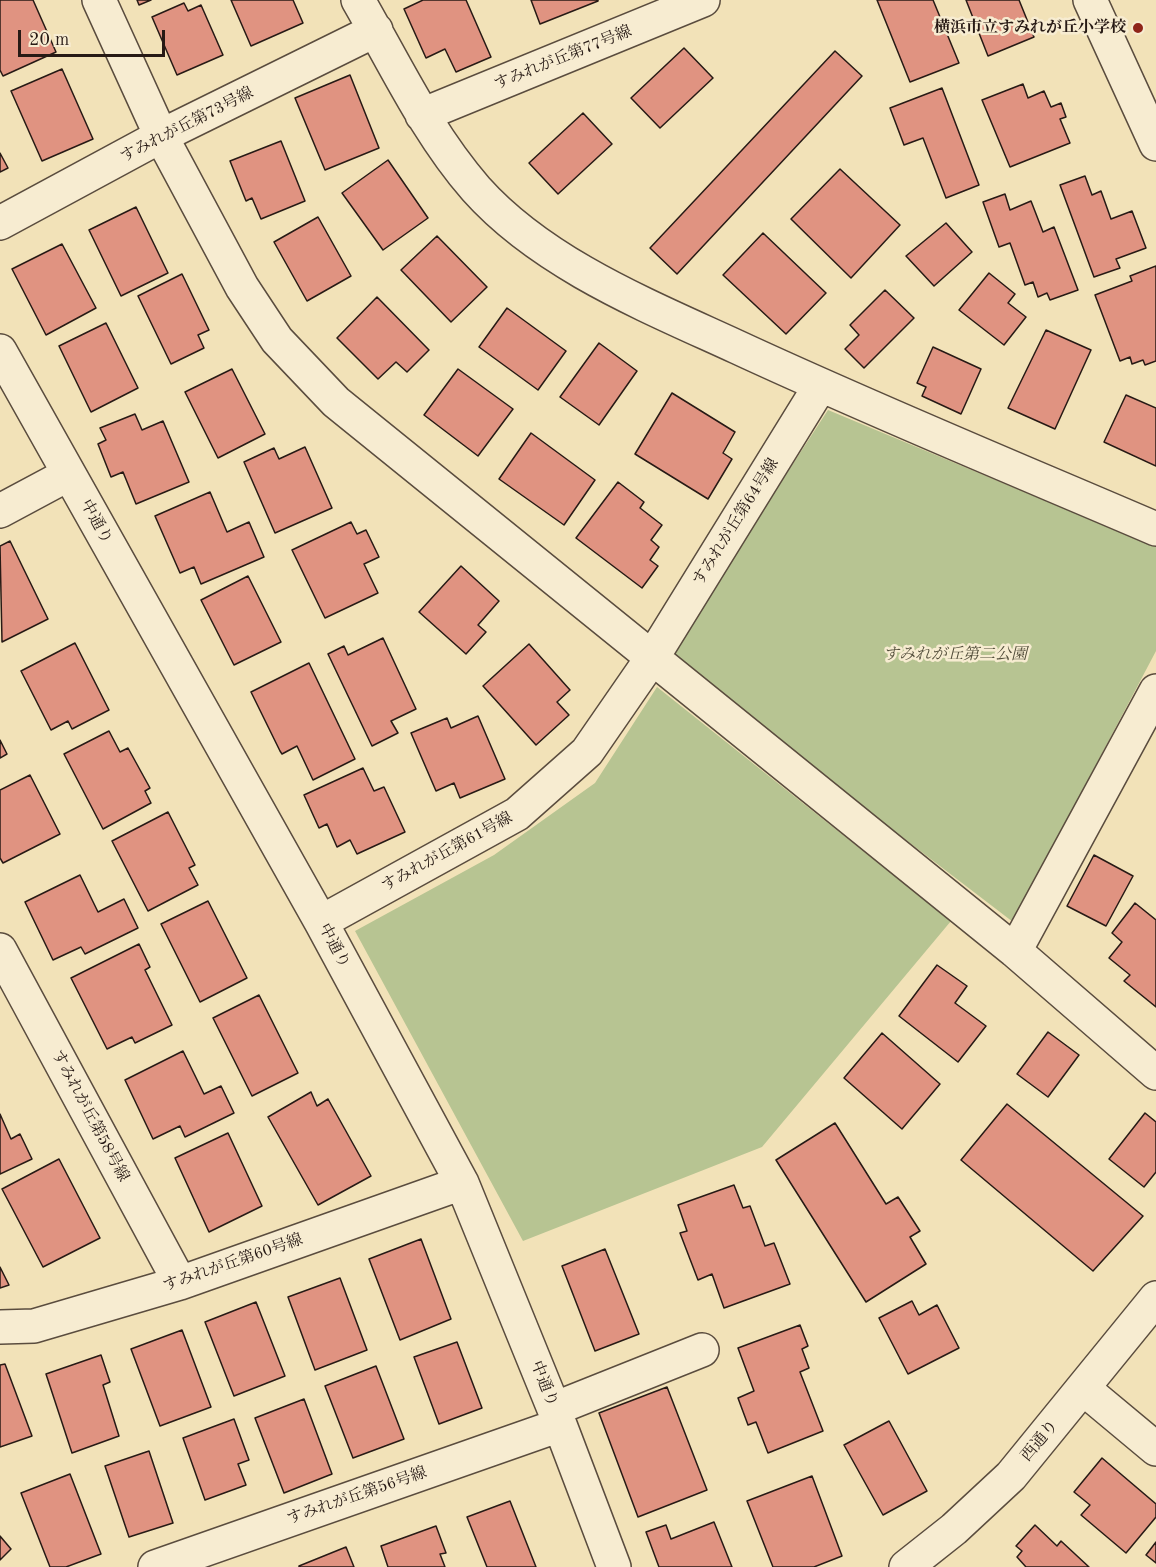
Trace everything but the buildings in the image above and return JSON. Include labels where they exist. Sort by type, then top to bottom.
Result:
[{"type":"street","points":[[99,0],[161,136],[242,287],[277,340],[336,402],[1015,951],[1156,1073]]},
{"type":"street","points":[[358,0],[422,115],[477,189],[525,232],[572,265],[601,284],[820,386],[1156,529]]},
{"type":"street","name":"すみれが丘第77号線","points":[[422,115],[703,0]]},
{"type":"street","points":[[1090,0],[1146,94],[1156,144]]},
{"type":"street","name":"すみれが丘第73号線","points":[[0,223],[161,136],[376,30]]},
{"type":"street","name":"中通り","points":[[0,351],[321,922],[462,1183],[557,1417],[614,1567]]},
{"type":"street","name":"すみれが丘第64号線","points":[[652,658],[820,386]]},
{"type":"street","points":[[0,511],[69,474]]},
{"type":"street","name":"すみれが丘第61号線","points":[[321,922],[517,814],[587,752],[652,658]]},
{"type":"street","points":[[1015,951],[1156,690]]},
{"type":"street","name":"すみれが丘第58号線","points":[[0,950],[180,1283]]},
{"type":"street","name":"すみれが丘第60号線","points":[[0,1327],[34,1326],[180,1283],[462,1183]]},
{"type":"street","name":"西通り","points":[[906,1567],[954,1529],[1011,1476],[1156,1298]]},
{"type":"street","name":"すみれが丘第56号線","points":[[155,1567],[557,1417],[702,1350]]},
{"type":"street","points":[[1084,1389],[1156,1449]]},
{"type":"green space","name":"すみれが丘第二公園","points":[[828,410],[1156,547],[1156,651],[1013,922],[667,657]]},
{"type":"green space","points":[[657,687],[951,921],[762,1147],[523,1241],[355,931],[494,855],[595,783]]},
{"type":"place","name":"横浜市立すみれが丘小学校","points":[[1138,28]]}]
